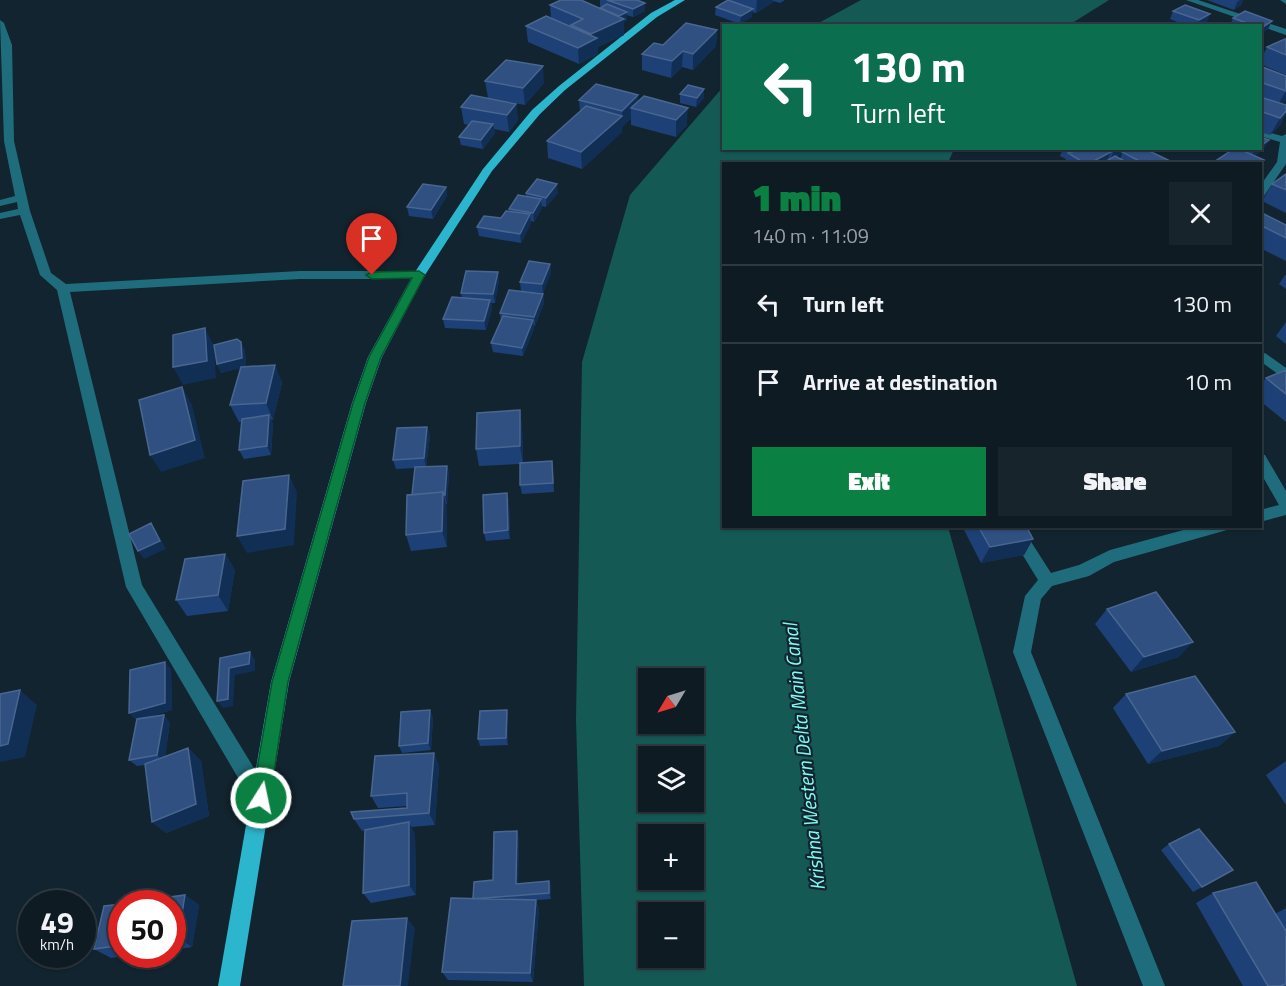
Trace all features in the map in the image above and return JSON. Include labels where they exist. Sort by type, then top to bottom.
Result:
[{"type":"main road","points":[[229,986],[280,682],[359,403],[375,357],[419,275],[488,169],[536,112],[654,15],[681,0]]},
{"type":"street","points":[[1190,0],[1260,24]]},
{"type":"street","points":[[0,23],[7,45],[9,141],[24,211],[46,275],[63,288],[134,587],[261,798]]},
{"type":"street","points":[[1262,25],[1286,33]]},
{"type":"street","points":[[1262,133],[1285,139],[1282,162],[1262,192]]},
{"type":"street","points":[[0,203],[21,198]]},
{"type":"street","points":[[0,216],[24,211]]},
{"type":"street","points":[[63,288],[300,275],[419,275]]},
{"type":"street","points":[[1265,358],[1286,375]]},
{"type":"street","points":[[1262,462],[1286,504]]},
{"type":"street","points":[[1262,515],[1286,509]]},
{"type":"street","points":[[1013,528],[1047,581]]},
{"type":"street","points":[[1154,986],[1022,652],[1033,596],[1047,581],[1083,571],[1110,557],[1215,528]]},
{"type":"water","points":[[861,0],[1109,0],[1071,24],[817,24]]},
{"type":"water","name":"Krishna Western Delta Main Canal","points":[[722,88],[722,150],[954,150],[948,162],[722,162],[722,528],[948,528],[1077,986],[584,986],[576,720],[582,362],[630,195]]},
{"type":"building","points":[[561,0],[581,0],[624,19],[591,34],[571,25],[583,19],[550,5]]},
{"type":"building","points":[[607,0],[637,0],[645,3],[633,9]]},
{"type":"building","points":[[728,0],[753,9],[741,16],[716,7]]},
{"type":"building","points":[[607,4],[627,12],[619,16],[600,8]]},
{"type":"building","points":[[1185,5],[1210,14],[1199,20],[1173,11]]},
{"type":"building","points":[[1245,11],[1272,21],[1262,27],[1262,24],[1250,24],[1233,18]]},
{"type":"building","points":[[546,16],[597,38],[578,48],[526,26]]},
{"type":"building","points":[[686,23],[717,30],[693,54],[683,51],[672,61],[642,54],[654,43],[663,45]]},
{"type":"building","points":[[1286,39],[1286,55],[1267,47]]},
{"type":"building","points":[[506,60],[543,66],[523,88],[485,81]]},
{"type":"building","points":[[1262,67],[1286,76],[1286,91],[1262,83]]},
{"type":"building","points":[[596,84],[638,95],[622,111],[579,100]]},
{"type":"building","points":[[688,85],[704,89],[697,98],[680,94]]},
{"type":"building","points":[[471,95],[516,104],[507,115],[461,107]]},
{"type":"building","points":[[644,96],[688,108],[676,120],[631,108]]},
{"type":"building","points":[[1262,98],[1286,105],[1286,111],[1280,118],[1262,112]]},
{"type":"building","points":[[586,106],[622,116],[581,152],[547,141]]},
{"type":"building","points":[[472,121],[493,124],[481,140],[459,137]]},
{"type":"building","points":[[1262,138],[1269,140],[1262,145]]},
{"type":"building","points":[[1069,150],[1108,150],[1111,152],[1092,162],[1083,162],[1068,153],[1072,152]]},
{"type":"building","points":[[1147,150],[1168,160],[1166,162],[1141,162],[1122,152]]},
{"type":"building","points":[[1232,150],[1242,150],[1264,160],[1262,162],[1220,162],[1217,160]]},
{"type":"building","points":[[1115,156],[1126,162],[1104,162]]},
{"type":"building","points":[[1286,174],[1286,190],[1272,184]]},
{"type":"building","points":[[537,179],[557,184],[546,198],[526,193]]},
{"type":"building","points":[[423,184],[446,187],[431,210],[407,207]]},
{"type":"building","points":[[518,195],[541,199],[533,213],[509,209]]},
{"type":"building","points":[[506,211],[530,214],[520,234],[477,227],[484,216],[501,218]]},
{"type":"building","points":[[1262,213],[1286,225],[1286,238],[1262,226]]},
{"type":"building","points":[[529,261],[550,264],[542,284],[520,282]]},
{"type":"building","points":[[466,271],[498,272],[493,294],[461,293]]},
{"type":"building","points":[[509,290],[543,294],[534,317],[500,313]]},
{"type":"building","points":[[452,297],[490,300],[484,321],[443,319]]},
{"type":"building","points":[[503,316],[533,320],[522,348],[491,343]]},
{"type":"building","points":[[205,328],[207,361],[173,367],[173,335]]},
{"type":"building","points":[[237,339],[241,342],[242,358],[217,364],[214,345]]},
{"type":"building","points":[[275,365],[266,403],[230,405],[241,367]]},
{"type":"building","points":[[1286,370],[1286,394],[1266,378]]},
{"type":"building","points":[[182,387],[195,440],[150,455],[139,400]]},
{"type":"building","points":[[520,410],[520,446],[476,449],[477,413]]},
{"type":"building","points":[[269,415],[267,446],[239,450],[242,419]]},
{"type":"building","points":[[427,427],[424,458],[393,460],[397,428]]},
{"type":"building","points":[[552,461],[553,483],[520,485],[520,463]]},
{"type":"building","points":[[447,466],[445,495],[443,492],[412,495],[415,467]]},
{"type":"building","points":[[289,475],[285,529],[237,536],[243,481]]},
{"type":"building","points":[[443,492],[442,531],[406,535],[407,495]]},
{"type":"building","points":[[507,493],[508,530],[484,533],[483,495]]},
{"type":"building","points":[[151,523],[160,541],[138,551],[129,534]]},
{"type":"building","points":[[979,528],[1027,528],[1033,539],[990,547]]},
{"type":"building","points":[[225,554],[218,595],[176,600],[185,559]]},
{"type":"building","points":[[1156,592],[1193,642],[1144,657],[1107,609]]},
{"type":"building","points":[[250,652],[249,664],[229,668],[228,699],[217,701],[220,658]]},
{"type":"building","points":[[165,662],[165,703],[129,713],[130,670]]},
{"type":"building","points":[[1195,676],[1235,732],[1162,751],[1126,694]]},
{"type":"building","points":[[20,690],[8,744],[0,746],[0,694]]},
{"type":"building","points":[[430,710],[428,743],[399,746],[401,712]]},
{"type":"building","points":[[507,710],[506,738],[478,739],[480,711]]},
{"type":"building","points":[[164,715],[157,755],[129,760],[137,719]]},
{"type":"building","points":[[188,748],[196,804],[152,822],[145,764]]},
{"type":"building","points":[[434,753],[429,813],[354,819],[351,812],[407,808],[407,793],[371,796],[375,756]]},
{"type":"building","points":[[409,822],[409,885],[363,893],[365,830]]},
{"type":"building","points":[[1199,829],[1233,870],[1202,887],[1169,844]]},
{"type":"building","points":[[517,831],[516,884],[549,881],[549,893],[473,899],[474,882],[493,880],[494,832]]},
{"type":"building","points":[[1256,882],[1286,931],[1286,984],[1280,986],[1268,986],[1213,893]]},
{"type":"building","points":[[451,898],[536,900],[530,973],[442,972]]},
{"type":"building","points":[[104,906],[108,906],[108,947],[96,949],[96,940]]},
{"type":"building","points":[[407,918],[400,986],[343,986],[352,921]]},
{"type":"route","points":[[261,798],[280,682],[359,403],[375,357],[419,275],[372,275]]}]
